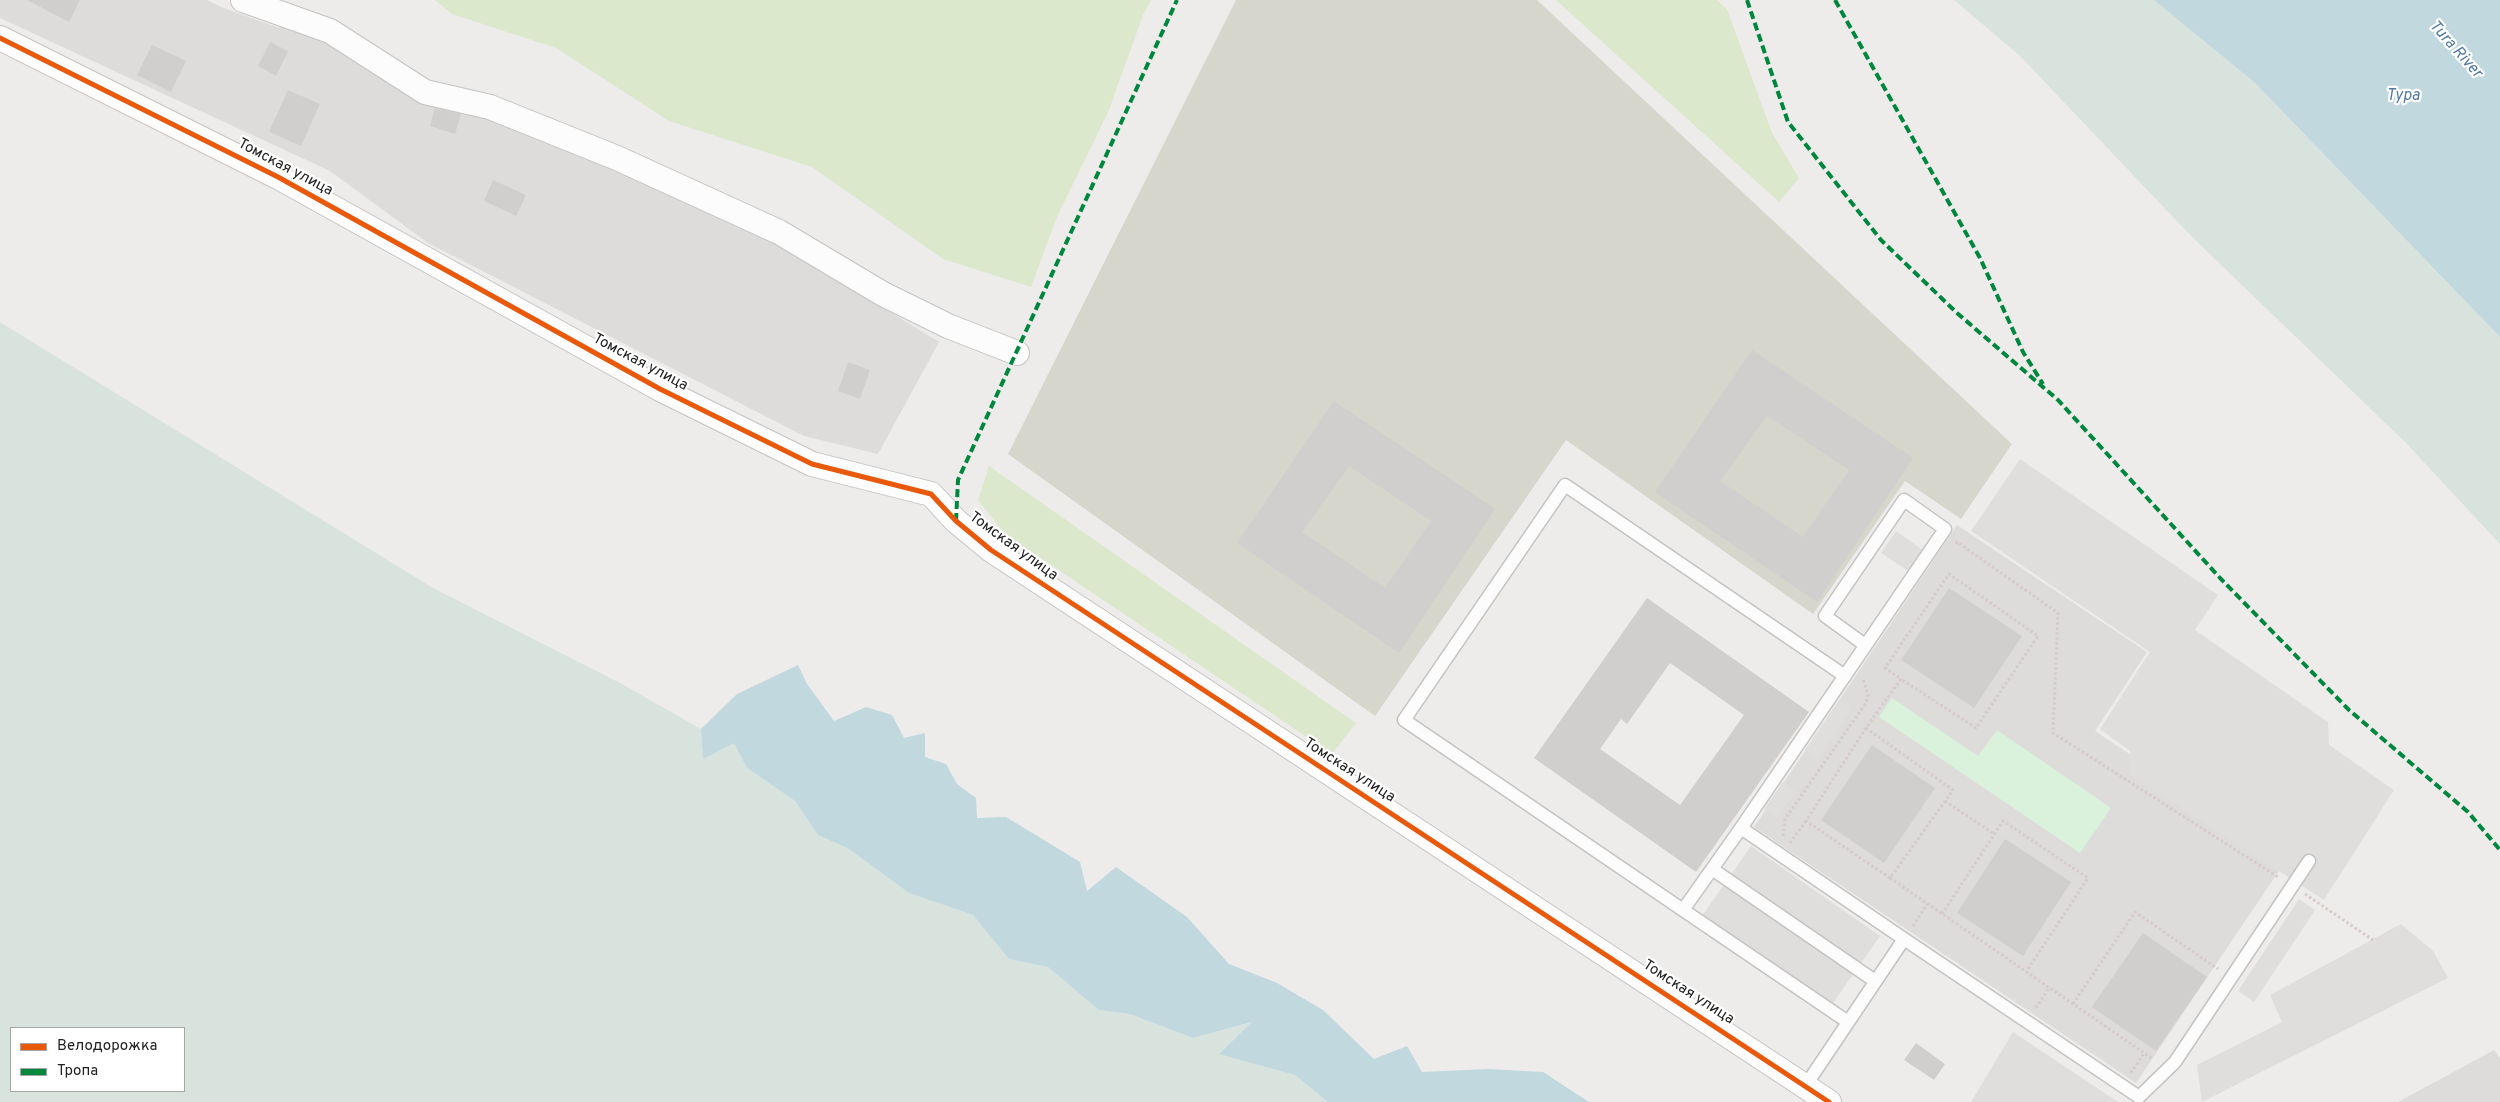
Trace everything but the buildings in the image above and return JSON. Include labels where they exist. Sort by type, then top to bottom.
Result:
[{"type":"street","points":[[243,0],[330,31],[425,92],[490,106],[617,158],[779,232],[883,294],[948,326],[1017,353]]},
{"type":"street","name":"Томская улица","points":[[0,38],[278,177],[660,389],[803,460],[812,464],[931,494],[956,522],[991,550],[1806,1085],[1829,1102]]},
{"type":"lane","points":[[1845,676],[1565,485],[1404,720],[1848,1022]]},
{"type":"lane","points":[[1683,910],[1741,828],[1945,530],[1904,500],[1825,616],[1866,645]]},
{"type":"lane","points":[[1741,828],[2139,1097],[2175,1062],[2308,861]]},
{"type":"lane","points":[[1712,869],[1875,981]]},
{"type":"lane","points":[[1806,1085],[1904,938]]},
{"type":"path","points":[[1952,550],[1957,542],[2058,613],[2053,733],[2373,940]]},
{"type":"path","points":[[1949,574],[2038,636],[1976,728],[1901,679],[1885,668],[1949,574]]},
{"type":"path","points":[[1798,849],[1782,835],[1785,819],[1866,703],[1868,695],[1863,680],[1869,671]]},
{"type":"path","points":[[1782,856],[1866,728],[1901,679]]},
{"type":"path","points":[[1866,728],[1953,790],[1890,878]]},
{"type":"path","points":[[1945,801],[1994,834]]},
{"type":"path","points":[[1806,821],[2156,1061]]},
{"type":"path","points":[[1942,914],[2003,821],[2088,878],[2026,972]]},
{"type":"path","points":[[1904,938],[1927,904]]},
{"type":"path","points":[[2073,1004],[2135,912],[2219,969],[2213,976]]},
{"type":"path","points":[[1904,922],[1920,933]]},
{"type":"path","points":[[2027,1005],[2035,1011],[2050,988]]},
{"type":"path","points":[[2123,1086],[2144,1053]]},
{"type":"shaded area","points":[[0,0],[207,0],[279,28],[284,20],[488,115],[611,165],[774,241],[939,342],[878,454],[804,436],[428,243],[330,171],[0,18]]},
{"type":"shaded area","points":[[1236,0],[1537,0],[2012,444],[1961,519],[1905,481],[1813,614],[1566,440],[1375,716],[1008,454]]},
{"type":"shaded area","points":[[1954,0],[2154,0],[2255,83],[2500,337],[2500,544],[2406,443],[2191,236],[2020,56]]},
{"type":"shaded area","points":[[0,322],[433,588],[622,684],[701,729],[703,758],[734,742],[747,768],[795,801],[818,835],[849,849],[909,893],[973,915],[1009,959],[1048,967],[1099,1010],[1130,1014],[1193,1038],[1253,1022],[1220,1054],[1295,1075],[1328,1102],[0,1102]]},
{"type":"shaded area","points":[[2020,459],[2218,595],[2195,630],[2328,722],[2329,745],[2394,790],[2324,900],[2130,775],[2130,751],[2100,729],[2150,652],[1971,531]]},
{"type":"shaded area","points":[[1957,525],[2147,652],[2095,731],[2287,859],[2136,1083],[1754,827]]},
{"type":"shaded area","points":[[1896,531],[1923,550],[1908,571],[1881,553]]},
{"type":"shaded area","points":[[1839,700],[1852,709],[1818,759],[1805,750]]},
{"type":"shaded area","points":[[1783,782],[1796,791],[1778,818],[1764,809]]},
{"type":"shaded area","points":[[1751,846],[1880,936],[1831,1006],[1702,916]]},
{"type":"shaded area","points":[[2299,899],[2315,910],[2254,1002],[2238,991]]},
{"type":"shaded area","points":[[2401,924],[2433,951],[2448,978],[2202,1102],[2197,1065],[2282,1022],[2270,995]]},
{"type":"shaded area","points":[[2013,1032],[2118,1102],[1971,1102]]},
{"type":"shaded area","points":[[2494,1050],[2500,1058],[2500,1102],[2398,1102]]},
{"type":"green space","points":[[435,0],[1151,0],[1143,15],[1109,110],[1057,217],[1031,287],[943,259],[812,167],[669,121],[556,48],[452,14]]},
{"type":"green space","points":[[1556,0],[1717,0],[1727,9],[1772,133],[1799,178],[1779,202]]},
{"type":"green space","points":[[989,466],[1356,723],[1332,754],[1005,534],[978,500]]},
{"type":"green space","points":[[1892,698],[1978,756],[1997,730],[2111,808],[2080,853],[1879,717]]},
{"type":"water","name":"Тура","points":[[2154,0],[2500,0],[2500,337],[2255,83]]},
{"type":"water","points":[[798,665],[807,684],[834,721],[866,707],[892,715],[904,738],[925,733],[925,757],[946,764],[957,784],[976,798],[977,818],[1006,817],[1080,862],[1087,891],[1116,867],[1187,917],[1229,964],[1277,983],[1323,1010],[1374,1059],[1407,1046],[1422,1072],[1488,1069],[1543,1072],[1589,1102],[1328,1102],[1295,1075],[1219,1054],[1252,1022],[1193,1038],[1130,1014],[1099,1010],[1048,967],[1009,959],[973,915],[909,893],[849,849],[818,835],[795,801],[747,768],[734,743],[703,759],[701,729],[737,694]]},
{"type":"marked path","points":[[956,521],[958,480],[1177,0]]},
{"type":"marked path","points":[[1747,0],[1788,122],[1881,240],[1957,313],[2058,400],[2221,579],[2349,710],[2468,812],[2500,850]]},
{"type":"marked path","points":[[1835,0],[1980,258],[2023,352],[2043,384]]},
{"type":"cycle path","points":[[0,38],[278,177],[660,389],[812,464],[931,494],[956,521],[991,550],[1829,1102]]},
{"type":"water label","name":"Tura River","points":[[2455,50]]}]
